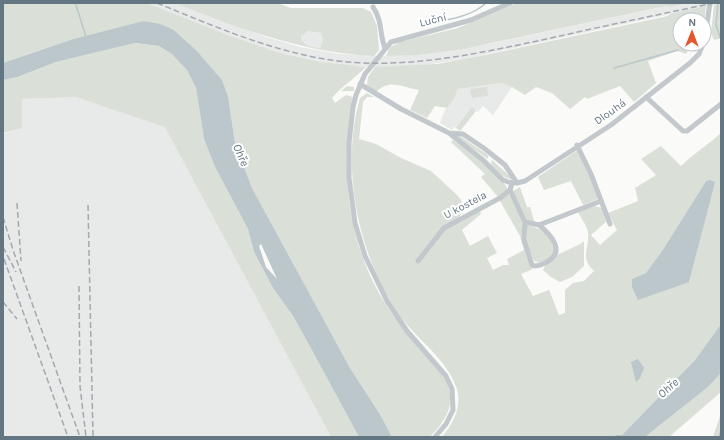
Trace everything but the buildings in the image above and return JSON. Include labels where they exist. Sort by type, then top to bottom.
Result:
[{"type":"street","name":"Luční","points":[[360,84],[390,42],[471,20],[510,3]]},
{"type":"street","points":[[373,7],[381,21],[382,42],[385,48]]},
{"type":"street","name":"Dlouhá","points":[[515,183],[525,181],[611,125],[690,62],[700,52]]},
{"type":"street","points":[[435,437],[450,418],[453,410],[454,395],[446,376],[407,331],[375,280],[361,244],[353,212],[348,167],[351,119],[360,84],[401,109],[450,133],[483,160],[503,180],[515,183]]},
{"type":"street","points":[[646,97],[683,131],[687,131],[721,104]]},
{"type":"street","points":[[450,133],[463,134],[485,149],[505,165],[515,183]]},
{"type":"street","points":[[577,146],[591,174],[610,224]]},
{"type":"street","points":[[515,183],[510,190],[525,222],[524,240],[532,265],[535,266],[552,258],[557,251],[556,247],[545,231],[539,226],[525,222]]},
{"type":"street","name":"U kostela","points":[[418,260],[444,228],[463,219],[510,190]]},
{"type":"street","points":[[539,226],[601,201]]},
{"type":"shaded area","points":[[3,3],[147,3],[228,35],[280,53],[322,62],[366,67],[340,89],[332,98],[335,103],[346,95],[353,97],[347,153],[347,181],[350,208],[364,262],[376,287],[391,312],[439,369],[449,389],[449,409],[439,427],[430,437],[392,437],[381,416],[350,368],[252,188],[235,143],[228,96],[222,80],[197,51],[174,30],[143,21],[73,39],[3,63]]},
{"type":"shaded area","points":[[147,3],[175,3],[266,37],[301,47],[339,54],[396,56],[488,44],[667,6],[669,7],[690,3],[721,3],[680,12],[672,12],[672,14],[464,59],[418,66],[375,67],[338,65],[280,53],[228,35]]},
{"type":"shaded area","points":[[175,3],[277,3],[291,8],[363,8],[371,12],[377,26],[379,50],[374,56],[348,54],[297,45],[224,22]],"holes":[[[307,31],[321,33],[323,40],[320,48],[308,46],[301,40],[302,34],[304,35]]]},
{"type":"shaded area","points":[[517,3],[690,3],[669,7],[666,6],[463,49],[417,55],[386,56],[390,47],[400,42],[458,28]]},
{"type":"shaded area","points":[[721,3],[721,38],[714,40],[712,35],[712,24],[714,5]]},
{"type":"shaded area","points":[[706,6],[705,12],[679,12]]},
{"type":"shaded area","points":[[672,14],[672,52],[674,52],[648,61],[656,83],[634,102],[620,86],[587,99],[585,97],[570,109],[552,93],[536,87],[525,95],[512,87],[501,83],[458,89],[454,99],[447,108],[435,106],[427,118],[410,110],[419,90],[391,84],[386,85],[376,92],[367,85],[368,77],[375,67],[437,64],[668,16]]},
{"type":"shaded area","points":[[307,31],[321,33],[323,40],[320,48],[308,46],[301,40],[302,34]]},
{"type":"shaded area","points":[[135,43],[159,46],[173,54],[187,70],[196,88],[204,139],[215,167],[248,229],[254,252],[273,288],[293,316],[359,437],[331,437],[165,127],[76,97],[22,99],[22,128],[3,133],[3,80],[19,77],[56,62]]},
{"type":"shaded area","points":[[501,83],[512,87],[493,115],[483,106],[478,112],[472,108],[457,128],[454,127],[452,130],[440,123],[445,110],[454,99],[458,89]]},
{"type":"shaded area","points":[[347,86],[354,87],[354,91],[341,91]]},
{"type":"shaded area","points":[[487,87],[488,96],[472,98],[470,89]]},
{"type":"shaded area","points":[[367,93],[374,97],[367,97],[363,102],[359,139],[376,144],[401,158],[431,171],[461,200],[464,210],[459,217],[459,223],[480,211],[481,214],[462,230],[470,246],[488,236],[497,253],[487,258],[493,270],[503,265],[509,265],[507,259],[524,250],[520,236],[499,199],[509,194],[524,223],[530,263],[533,269],[521,274],[533,296],[549,290],[559,315],[565,313],[565,290],[573,283],[584,281],[594,271],[586,257],[588,232],[578,212],[594,206],[602,208],[606,222],[591,235],[600,245],[617,230],[608,213],[638,201],[635,188],[656,175],[641,159],[661,146],[681,166],[690,157],[721,133],[721,324],[695,360],[622,435],[616,435],[613,437],[442,437],[454,419],[458,406],[458,391],[444,365],[400,316],[385,292],[373,267],[357,211],[353,182],[352,154],[354,125],[360,98]],"holes":[[[706,181],[714,182],[689,282],[632,279],[646,273],[664,248]]]},
{"type":"shaded area","points":[[76,97],[165,126],[331,437],[3,437],[3,134],[22,127],[21,99]]},
{"type":"shaded area","points":[[472,107],[476,111],[460,131],[456,128]]},
{"type":"shaded area","points":[[457,134],[488,155],[488,159],[455,136]]},
{"type":"shaded area","points":[[453,140],[492,170],[505,184],[508,190],[498,197],[481,177],[485,174],[451,142]]},
{"type":"shaded area","points":[[578,150],[590,176],[598,199],[583,205],[571,181],[544,190],[538,177]]},
{"type":"shaded area","points":[[492,160],[513,179],[507,178],[501,174],[491,164]]},
{"type":"shaded area","points":[[520,187],[527,207],[530,207],[535,224],[527,220],[514,194],[513,191]]},
{"type":"shaded area","points":[[527,225],[533,226],[542,231],[550,239],[554,249],[554,255],[541,263],[534,261],[527,245]]},
{"type":"shaded area","points":[[584,241],[584,266],[572,277],[560,282],[543,270],[546,264],[555,256]]},
{"type":"shaded area","points":[[721,373],[721,392],[669,437],[645,437],[708,387]]},
{"type":"shaded area","points":[[721,413],[721,437],[713,437]]},
{"type":"water","points":[[143,21],[160,24],[174,30],[197,51],[222,80],[228,96],[235,143],[252,188],[350,368],[381,416],[392,437],[359,437],[293,316],[273,288],[254,252],[248,229],[215,167],[204,139],[196,88],[187,70],[172,54],[159,46],[135,43],[56,62],[18,77],[3,80],[3,63],[73,39]],"holes":[[[261,244],[277,279],[266,267],[259,246]]]},
{"type":"water","points":[[710,180],[715,182],[689,282],[638,300],[632,287],[632,279],[646,273],[664,248],[706,181]]},
{"type":"water","name":"Ohře","points":[[721,324],[721,373],[708,387],[645,437],[613,437],[616,435],[622,435],[695,360]]},
{"type":"water","points":[[638,359],[644,368],[640,378],[636,382],[631,362]]},
{"type":"waterway","points":[[423,24],[448,20],[465,15],[480,8],[486,3]]},
{"type":"waterway","points":[[718,3],[716,25],[721,40]]},
{"type":"waterway","points":[[76,5],[86,37]]},
{"type":"waterway","points":[[614,68],[672,52]]},
{"type":"waterway","points":[[719,437],[721,430]]},
{"type":"railway","points":[[157,3],[246,38],[291,52],[338,61],[364,63],[416,62],[466,55],[714,3]]},
{"type":"railway","points":[[17,203],[21,261]]},
{"type":"railway","points":[[88,205],[93,437]]},
{"type":"railway","points":[[3,217],[13,250],[80,437]]},
{"type":"railway","points":[[3,247],[16,272]]},
{"type":"railway","points":[[4,259],[68,437]]},
{"type":"railway","points":[[79,286],[80,386],[86,437]]},
{"type":"railway","points":[[3,302],[17,319]]}]
